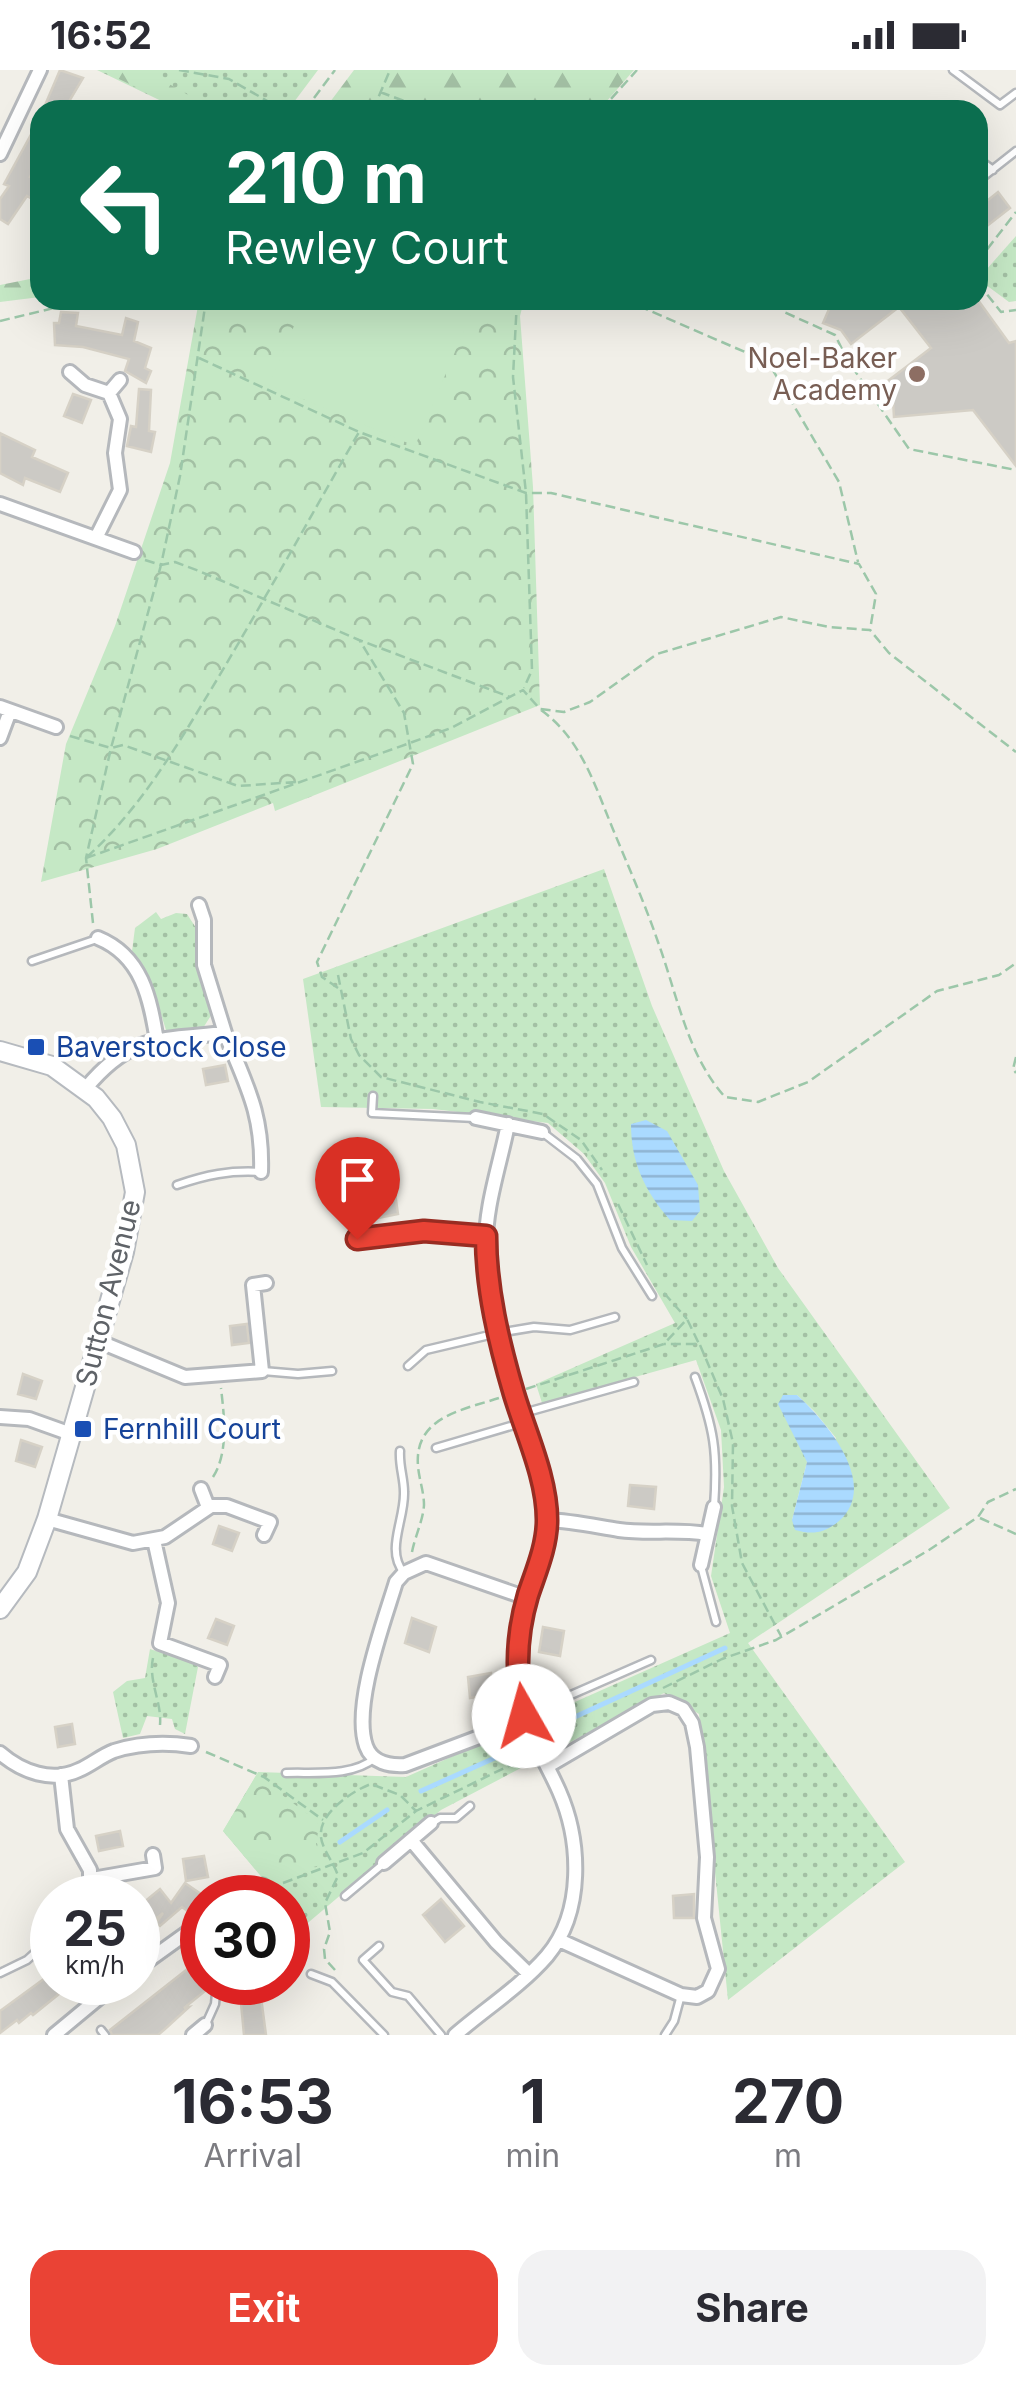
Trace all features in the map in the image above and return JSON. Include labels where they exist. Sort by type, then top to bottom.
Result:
[{"type":"street","points":[[0,154],[40,70]]},
{"type":"street","points":[[70,372],[85,385],[109,393],[120,419],[115,453],[120,490],[96,538]]},
{"type":"street","points":[[109,393],[120,380]]},
{"type":"street","points":[[0,504],[134,552]]},
{"type":"street","points":[[0,738],[5,709],[56,726]]},
{"type":"street","points":[[199,905],[204,920],[204,965],[224,1033],[258,1114],[261,1172]]},
{"type":"street","points":[[96,939],[120,950],[136,967],[150,1000],[157,1040]]},
{"type":"street","points":[[86,1088],[115,1056],[157,1040],[224,1033]]},
{"type":"street","name":"Sutton Avenue","points":[[0,1051],[52,1066],[86,1088],[106,1108],[132,1162],[135,1192],[124,1252],[47,1519],[28,1572],[5,1602]]},
{"type":"street","points":[[476,1118],[542,1132]]},
{"type":"street","points":[[458,2034],[529,1974],[559,1940],[576,1875],[576,1846],[568,1811],[524,1716],[518,1686],[518,1645],[547,1520],[498,1332],[486,1236],[508,1124]]},
{"type":"street","points":[[357,1239],[424,1231],[486,1236]]},
{"type":"street","points":[[98,1341],[175,1374],[194,1378],[262,1371],[252,1285],[266,1283]]},
{"type":"street","points":[[0,1417],[28,1419],[71,1434]]},
{"type":"street","points":[[201,1489],[208,1507]]},
{"type":"street","points":[[47,1519],[132,1543],[154,1540],[180,1528],[208,1507],[227,1506],[270,1522],[264,1535]]},
{"type":"street","points":[[700,1564],[714,1507]]},
{"type":"street","points":[[547,1520],[621,1530],[707,1534]]},
{"type":"street","points":[[154,1540],[168,1603],[160,1643],[220,1666],[215,1677]]},
{"type":"street","points":[[524,1716],[503,1728],[405,1765],[388,1766],[374,1758],[366,1747],[368,1674],[396,1582],[409,1570],[426,1563],[527,1598]]},
{"type":"street","points":[[548,1766],[652,1706],[669,1703],[683,1709],[692,1723],[707,1858],[704,1918],[718,1969],[708,1991],[697,1996],[681,1995],[559,1940]]},
{"type":"street","points":[[160,1725],[161,1742]]},
{"type":"street","points":[[0,1753],[28,1771],[60,1775],[113,1752],[161,1742],[191,1746]]},
{"type":"street","points":[[60,1775],[67,1828],[91,1875]]},
{"type":"street","points":[[384,1863],[432,1823]]},
{"type":"street","points":[[411,1840],[496,1942],[529,1974]]},
{"type":"street","points":[[115,1875],[155,1868],[153,1855]]},
{"type":"street","points":[[54,2035],[90,2005]]},
{"type":"street","points":[[193,2035],[205,2024]]},
{"type":"lane","points":[[953,70],[1000,105],[1016,93]]},
{"type":"lane","points":[[988,173],[1016,151]]},
{"type":"lane","points":[[988,167],[992,170]]},
{"type":"lane","points":[[32,961],[96,939]]},
{"type":"lane","points":[[373,1096],[372,1112],[476,1118]]},
{"type":"lane","points":[[542,1132],[577,1159],[597,1184],[622,1248],[652,1296]]},
{"type":"lane","points":[[176,1185],[207,1174],[261,1172]]},
{"type":"lane","points":[[408,1366],[426,1350],[498,1332],[534,1327],[570,1330],[616,1317]]},
{"type":"lane","points":[[262,1371],[332,1371]]},
{"type":"lane","points":[[695,1376],[713,1426],[717,1460],[714,1507]]},
{"type":"lane","points":[[436,1448],[634,1382]]},
{"type":"lane","points":[[400,1451],[398,1472],[404,1490],[394,1558],[409,1570]]},
{"type":"lane","points":[[700,1564],[716,1622]]},
{"type":"lane","points":[[524,1716],[651,1660]]},
{"type":"lane","points":[[286,1773],[339,1772],[365,1766],[374,1758]]},
{"type":"lane","points":[[432,1823],[440,1818],[456,1818],[470,1806]]},
{"type":"lane","points":[[346,1896],[384,1863]]},
{"type":"lane","points":[[379,1946],[363,1960],[392,1992],[408,1996],[440,2035]]},
{"type":"lane","points":[[0,1972],[30,1957]]},
{"type":"lane","points":[[310,1974],[332,1982],[384,2035]]},
{"type":"lane","points":[[665,2035],[674,2021],[681,1995]]},
{"type":"lane","points":[[205,2024],[213,2005]]},
{"type":"path","points":[[179,70],[228,80],[265,100]]},
{"type":"path","points":[[312,100],[335,70]]},
{"type":"path","points":[[377,100],[390,70]]},
{"type":"path","points":[[611,100],[637,70]]},
{"type":"path","points":[[380,92],[401,100]]},
{"type":"path","points":[[988,247],[1016,212]]},
{"type":"path","points":[[988,296],[1001,312],[1016,310]]},
{"type":"path","points":[[0,321],[46,310]]},
{"type":"path","points":[[96,939],[86,858],[180,476],[205,310]]},
{"type":"path","points":[[86,858],[451,728],[523,690],[532,670],[526,493],[513,376],[516,310]]},
{"type":"path","points":[[648,310],[768,362],[839,482],[859,564],[876,594],[870,630]]},
{"type":"path","points":[[784,312],[835,335],[848,361],[910,449],[1016,470]]},
{"type":"path","points":[[199,358],[358,432],[526,493],[551,493],[859,564]]},
{"type":"path","points":[[86,858],[120,827],[168,762],[358,432]]},
{"type":"path","points":[[134,552],[160,565],[175,562],[511,698]]},
{"type":"path","points":[[540,709],[564,712],[590,702],[657,654],[782,617],[829,627],[870,630],[889,653],[1016,752]]},
{"type":"path","points":[[340,989],[322,976],[317,962],[413,764],[404,713],[360,640]]},
{"type":"path","points":[[523,690],[556,720],[585,760],[657,939],[690,1040],[711,1082],[725,1097],[758,1102],[808,1082],[937,990],[999,975],[1016,963]]},
{"type":"path","points":[[56,726],[72,738],[111,748],[123,746],[238,786],[304,782]]},
{"type":"path","points":[[1016,1056],[1016,1072]]},
{"type":"path","points":[[664,1344],[687,1320],[723,1399],[733,1443],[732,1506],[742,1563],[782,1637]]},
{"type":"path","points":[[409,1570],[424,1500],[418,1463],[420,1438],[432,1423],[664,1344],[699,1344]]},
{"type":"path","points":[[201,1489],[214,1475],[219,1462],[224,1423],[220,1376]]},
{"type":"path","points":[[663,1688],[722,1659],[782,1637],[978,1518],[988,1502],[1016,1489]]},
{"type":"path","points":[[978,1518],[1016,1534]]},
{"type":"path","points":[[160,1643],[151,1672],[160,1703],[160,1725]]},
{"type":"path","points":[[300,1875],[362,1853],[416,1811],[570,1735]]},
{"type":"path","points":[[191,1746],[264,1777],[324,1821]]},
{"type":"path","points":[[345,1980],[325,1960],[330,1932],[325,1903],[338,1876],[320,1833],[324,1821],[346,1795],[371,1784],[400,1795],[416,1811]]},
{"type":"green space","points":[[97,70],[318,70],[296,100],[159,100]]},
{"type":"green space","points":[[100,70],[145,70],[197,100],[163,100]]},
{"type":"green space","points":[[354,70],[634,70],[608,100],[332,100]]},
{"type":"green space","points":[[1016,236],[1016,301],[1009,302],[988,286],[988,268]]},
{"type":"green space","points":[[30,279],[30,298],[0,302],[0,285]]},
{"type":"green space","points":[[197,310],[522,310],[533,487],[540,705],[275,811],[273,803],[157,849],[41,882],[66,744],[115,626],[170,463]]},
{"type":"green space","points":[[301,310],[473,310],[415,446],[269,385]]},
{"type":"green space","points":[[604,869],[652,1006],[724,1171],[778,1268],[950,1508],[748,1643],[905,1862],[728,2000],[699,1714],[664,1693],[441,1810],[310,1921],[310,1875],[260,1875],[223,1831],[258,1772],[406,1777],[730,1633],[711,1576],[724,1487],[721,1430],[696,1360],[542,1403],[536,1384],[675,1323],[631,1247],[605,1183],[584,1154],[548,1123],[433,1109],[321,1107],[303,979]],"holes":[[[797,1395],[836,1438],[792,1520],[807,1462]]]},
{"type":"green space","points":[[156,912],[161,919],[176,913],[187,914],[198,931],[197,960],[212,1014],[203,1028],[174,1033],[166,1030],[151,982],[132,951],[135,928]]},
{"type":"green space","points":[[150,1649],[163,1649],[191,1659],[198,1667],[185,1734],[175,1729],[172,1719],[147,1716],[140,1734],[123,1738],[113,1692],[127,1681],[145,1678]]},
{"type":"green space","points":[[256,1776],[316,1820],[316,1844],[324,1864],[292,1875],[260,1875],[223,1831]]},
{"type":"water","points":[[646,1120],[667,1131],[698,1185],[700,1211],[692,1221],[670,1220],[641,1176],[631,1124]]},
{"type":"water","points":[[783,1395],[797,1395],[822,1421],[852,1472],[854,1490],[850,1506],[839,1521],[813,1533],[795,1530],[792,1520],[807,1462],[778,1404]]},
{"type":"building","points":[[60,70],[83,78],[70,100],[47,100]]},
{"type":"building","points":[[30,136],[30,198],[27,196],[8,224],[0,219],[0,199],[9,186],[4,184]]},
{"type":"building","points":[[998,192],[1010,208],[988,225],[988,200]]},
{"type":"building","points":[[829,310],[895,310],[851,344],[841,330],[823,323]]},
{"type":"building","points":[[901,310],[985,310],[1009,343],[1016,341],[1016,466],[973,410],[894,417],[893,400],[880,387],[931,348]]},
{"type":"building","points":[[61,312],[78,313],[76,326],[122,335],[126,318],[138,322],[134,341],[151,348],[145,368],[151,371],[146,383],[125,371],[129,359],[83,347],[55,345],[54,323],[59,323]]},
{"type":"building","points":[[139,389],[151,390],[149,431],[155,432],[151,452],[127,446],[131,426],[136,427]]},
{"type":"building","points":[[73,394],[91,400],[82,423],[64,416]]},
{"type":"building","points":[[0,433],[35,450],[32,457],[68,473],[60,492],[25,478],[23,485],[0,473]]},
{"type":"building","points":[[225,1065],[228,1081],[206,1085],[203,1069]]},
{"type":"building","points":[[395,1193],[398,1214],[363,1221],[358,1198]]},
{"type":"building","points":[[247,1324],[249,1343],[232,1345],[230,1326]]},
{"type":"building","points":[[23,1374],[42,1381],[36,1399],[18,1394]]},
{"type":"building","points":[[21,1440],[42,1447],[35,1467],[16,1461]]},
{"type":"building","points":[[630,1485],[656,1487],[654,1509],[628,1506]]},
{"type":"building","points":[[219,1526],[239,1533],[232,1551],[213,1544]]},
{"type":"building","points":[[412,1618],[436,1627],[429,1652],[405,1643]]},
{"type":"building","points":[[216,1619],[234,1626],[227,1645],[208,1638]]},
{"type":"building","points":[[543,1627],[564,1631],[560,1656],[539,1652]]},
{"type":"building","points":[[491,1673],[493,1694],[470,1698],[468,1677]]},
{"type":"building","points":[[72,1724],[75,1744],[58,1747],[55,1727]]},
{"type":"building","points":[[120,1831],[123,1846],[99,1851],[96,1836]]},
{"type":"building","points":[[204,1856],[208,1875],[185,1875],[183,1859]]},
{"type":"building","points":[[160,1889],[171,1903],[180,1890],[180,1909],[160,1926]]},
{"type":"building","points":[[694,1894],[694,1918],[674,1918],[673,1896]]},
{"type":"building","points":[[441,1899],[464,1926],[445,1942],[423,1915]]},
{"type":"building","points":[[180,1975],[180,2005],[189,2007],[158,2035],[112,2035],[110,2030],[142,2005],[160,2005],[160,1991]]},
{"type":"building","points":[[30,1989],[30,2005],[45,2005],[0,2033],[0,2011]]},
{"type":"building","points":[[241,2005],[262,2005],[266,2035],[244,2035]]},
{"type":"waterway","points":[[566,1721],[725,1648]]},
{"type":"waterway","points":[[421,1791],[508,1752]]},
{"type":"waterway","points":[[340,1842],[387,1810]]},
{"type":"place","name":"Noel-Baker Academy","points":[[917,374]]},
{"type":"place","name":"Baverstock Close","points":[[36,1047]]},
{"type":"place","name":"Fernhill Court","points":[[83,1429]]},
{"type":"route","points":[[357,1239],[424,1231],[486,1236],[498,1332],[547,1520],[518,1645],[518,1686],[524,1716]]}]
